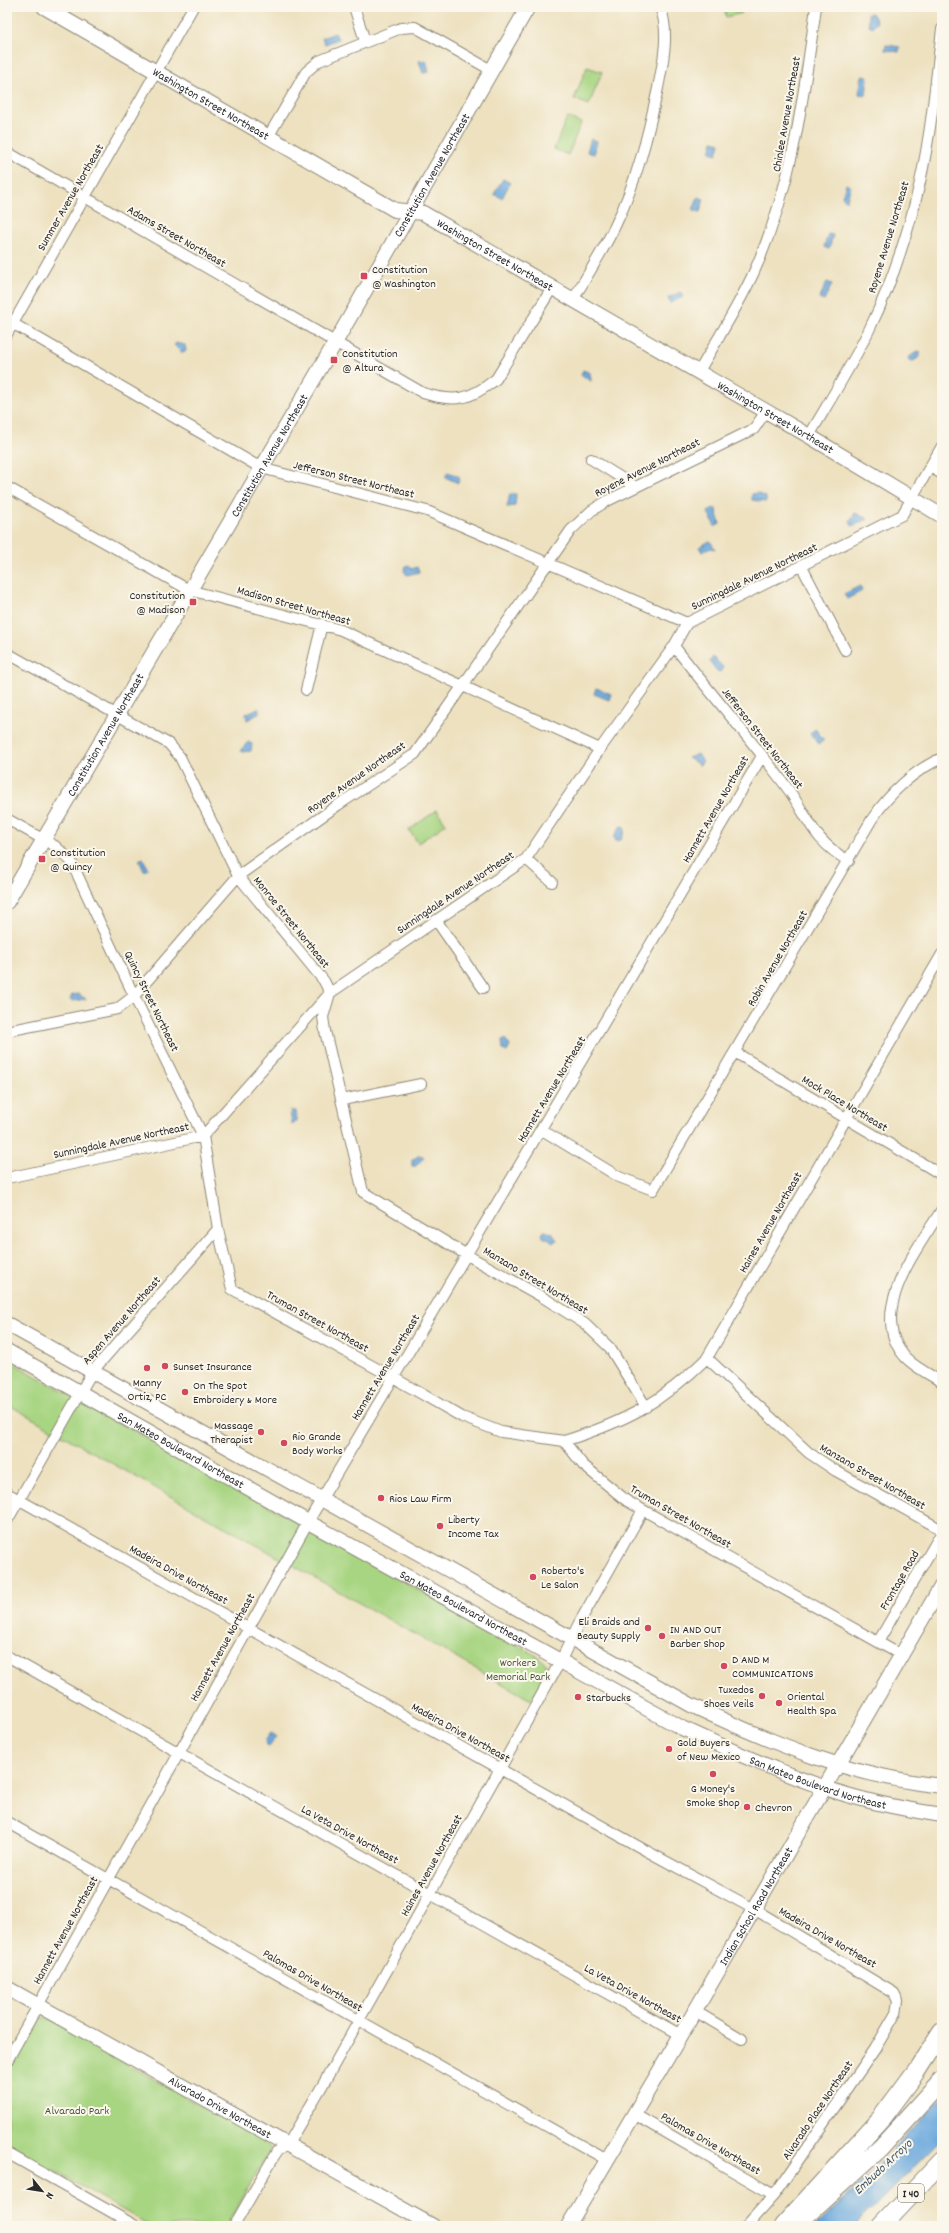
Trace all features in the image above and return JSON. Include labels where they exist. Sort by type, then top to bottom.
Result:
[{"type":"highway","points":[[783,2226],[882,2117],[909,2082],[942,2031]]},
{"type":"highway","points":[[793,2226],[880,2148],[942,2080]]},
{"type":"highway","name":"I 40","points":[[881,2226],[942,2161]]},
{"type":"highway","points":[[887,2226],[914,2207],[942,2179]]},
{"type":"street","name":"Washington Street Northeast","points":[[44,7],[395,210],[410,210],[424,213],[809,436],[942,516]]},
{"type":"street","name":"Summer Avenue Northeast","points":[[7,334],[10,322],[85,197],[193,7]]},
{"type":"street","points":[[354,7],[365,41]]},
{"type":"street","name":"Constitution Avenue Northeast","points":[[7,902],[335,343],[490,70],[528,7]]},
{"type":"street","points":[[573,300],[616,225],[632,188],[646,145],[664,48],[664,16],[660,7]]},
{"type":"street","name":"Chinlee Avenue Northeast","points":[[698,373],[754,273],[782,196],[798,132],[816,7]]},
{"type":"street","points":[[268,137],[306,72],[319,61],[365,41],[401,28],[415,27],[490,70]]},
{"type":"street","name":"Royene Avenue Northeast","points":[[809,436],[871,327],[886,292],[908,225],[915,202],[928,138],[942,29]]},
{"type":"street","name":"Adams Street Northeast","points":[[7,152],[422,393],[443,400],[465,397],[484,388],[496,379],[552,288]]},
{"type":"street","name":"Jefferson Street Northeast","points":[[10,322],[261,468],[427,511],[687,624]]},
{"type":"street","name":"Royene Avenue Northeast","points":[[7,1031],[116,1009],[134,996],[238,876],[338,805],[415,754],[571,530],[591,511],[636,487],[754,429],[766,411]]},
{"type":"street","points":[[912,498],[942,446]]},
{"type":"street","points":[[591,459],[636,487]]},
{"type":"street","points":[[930,467],[942,474]]},
{"type":"street","name":"Madison Street Northeast","points":[[7,487],[189,590],[341,630],[464,685],[600,749]]},
{"type":"street","name":"Sunningdale Avenue Northeast","points":[[7,1178],[204,1136],[330,993],[526,859],[600,749],[674,646],[687,624],[902,516],[912,498]]},
{"type":"street","points":[[802,567],[845,650]]},
{"type":"street","points":[[306,690],[322,624]]},
{"type":"street","name":"Jefferson Street Northeast","points":[[674,646],[787,786],[819,839],[835,853],[849,861]]},
{"type":"street","name":"Monroe Street Northeast","points":[[7,653],[169,744],[180,757],[238,876],[324,981],[330,993]]},
{"type":"street","name":"Hannett Avenue Northeast","points":[[7,2061],[308,1522],[542,1130],[762,756]]},
{"type":"street","name":"Robin Avenue Northeast","points":[[542,1130],[620,1177],[653,1190],[736,1053],[881,806],[917,773],[942,758]]},
{"type":"street","name":"Quincy Street Northeast","points":[[7,819],[64,853],[71,861],[134,996],[204,1136],[218,1229]]},
{"type":"street","points":[[526,859],[552,882]]},
{"type":"street","points":[[436,920],[483,988]]},
{"type":"street","name":"Haines Avenue Northeast","points":[[564,1441],[610,1426],[646,1407],[668,1393],[707,1358],[845,1118],[942,954]]},
{"type":"street","points":[[330,993],[323,1017],[325,1031],[363,1192],[467,1255]]},
{"type":"street","name":"Mock Place Northeast","points":[[736,1053],[942,1175]]},
{"type":"street","points":[[342,1100],[421,1084]]},
{"type":"street","points":[[942,1209],[899,1282],[893,1295],[890,1319],[896,1341],[906,1358],[942,1382]]},
{"type":"street","name":"Aspen Avenue Northeast","points":[[7,1521],[92,1372],[218,1229]]},
{"type":"street","name":"Truman Street Northeast","points":[[218,1229],[232,1289],[462,1417],[501,1432],[564,1441],[583,1465],[627,1501],[901,1655]]},
{"type":"street","name":"Manzano Street Northeast","points":[[467,1255],[544,1298],[585,1324],[610,1348],[646,1407]]},
{"type":"street","name":"San Mateo Boulevard Northeast","points":[[7,1324],[691,1705],[748,1732],[836,1765],[921,1784],[942,1786]]},
{"type":"street","name":"San Mateo Boulevard Northeast","points":[[7,1350],[308,1522],[682,1728],[735,1753],[823,1788],[904,1809],[942,1815]]},
{"type":"street","name":"Manzano Street Northeast","points":[[707,1358],[810,1453],[836,1472],[942,1531]]},
{"type":"street","name":"Madeira Drive Northeast","points":[[7,1493],[499,1769],[754,1909],[884,1985],[894,1993],[898,2000]]},
{"type":"street","name":"Haines Avenue Northeast","points":[[234,2226],[277,2151],[288,2144],[561,1660],[571,1637],[644,1510]]},
{"type":"street","name":"Frontage Road","points":[[878,1642],[942,1531]]},
{"type":"street","name":"Indian School Road Northeast","points":[[568,2226],[681,2035],[836,1765],[942,1585]]},
{"type":"street","name":"La Veta Drive Northeast","points":[[7,1656],[681,2035]]},
{"type":"street","name":"Palomas Drive Northeast","points":[[7,1822],[607,2160]]},
{"type":"street","name":"Alvarado Drive Northeast","points":[[7,1988],[433,2226]]},
{"type":"street","name":"Alvarado Place Northeast","points":[[746,2226],[774,2196],[875,2049],[896,2013],[898,2000]]},
{"type":"street","points":[[695,2011],[742,2039]]},
{"type":"street","name":"Palomas Drive Northeast","points":[[634,2114],[774,2196]]},
{"type":"street","points":[[7,2153],[136,2226]]},
{"type":"green space","points":[[724,7],[740,7],[742,13],[726,17]]},
{"type":"green space","points":[[587,67],[602,72],[589,105],[574,99]]},
{"type":"green space","points":[[567,117],[581,123],[568,155],[554,149]]},
{"type":"green space","points":[[437,810],[446,824],[418,843],[409,830]]},
{"type":"green space","name":"Workers Memorial Park","points":[[7,1360],[541,1658],[545,1663],[546,1674],[531,1700],[7,1404]]},
{"type":"green space","name":"Alvarado Park","points":[[41,2018],[46,2018],[266,2143],[270,2147],[269,2152],[226,2226],[151,2226],[7,2145],[7,2074],[35,2023]]},
{"type":"water","points":[[872,13],[877,22],[873,27],[869,25],[868,14]]},
{"type":"water","points":[[335,33],[338,39],[325,44],[322,38]]},
{"type":"water","points":[[886,45],[900,47],[899,52],[885,50]]},
{"type":"water","points":[[426,60],[429,72],[423,73],[419,61]]},
{"type":"water","points":[[862,76],[868,77],[866,95],[859,94]]},
{"type":"water","points":[[591,139],[597,141],[594,154],[587,152]]},
{"type":"water","points":[[713,141],[720,143],[717,154],[710,152]]},
{"type":"water","points":[[503,179],[510,183],[502,198],[494,194]]},
{"type":"water","points":[[846,184],[851,187],[846,201],[842,197]]},
{"type":"water","points":[[698,197],[704,199],[700,212],[693,210]]},
{"type":"water","points":[[828,234],[833,235],[829,249],[824,247]]},
{"type":"water","points":[[827,282],[832,284],[824,301],[819,299]]},
{"type":"water","points":[[681,292],[683,297],[670,303],[668,298]]},
{"type":"water","points":[[176,343],[185,345],[186,351],[181,352],[174,345]]},
{"type":"water","points":[[918,351],[921,352],[918,358],[913,361],[909,360],[908,358]]},
{"type":"water","points":[[583,370],[590,373],[591,381],[581,375]]},
{"type":"water","points":[[448,472],[460,477],[458,483],[445,477]]},
{"type":"water","points":[[757,493],[766,497],[766,502],[752,500],[752,494]]},
{"type":"water","points":[[510,494],[516,494],[515,506],[507,507]]},
{"type":"water","points":[[715,508],[718,513],[720,524],[715,527],[708,512]]},
{"type":"water","points":[[855,513],[868,519],[852,526],[850,521]]},
{"type":"water","points":[[710,541],[715,549],[711,548],[702,552],[699,547]]},
{"type":"water","points":[[409,565],[412,569],[417,567],[419,572],[407,575],[404,571],[406,566]]},
{"type":"water","points":[[860,586],[862,591],[847,599],[844,594]]},
{"type":"water","points":[[713,657],[723,667],[720,672],[717,671],[710,662]]},
{"type":"water","points":[[596,688],[611,694],[609,700],[594,694]]},
{"type":"water","points":[[258,708],[260,713],[247,720],[246,714]]},
{"type":"water","points":[[815,729],[824,740],[819,744],[810,734]]},
{"type":"water","points":[[248,742],[252,744],[251,751],[242,752],[241,750]]},
{"type":"water","points":[[698,754],[703,762],[700,765],[688,758]]},
{"type":"water","points":[[623,826],[625,830],[621,840],[616,841],[614,837],[620,827]]},
{"type":"water","points":[[143,858],[148,869],[144,871],[139,860]]},
{"type":"water","points":[[78,994],[86,999],[70,1000],[72,995]]},
{"type":"water","points":[[505,1039],[510,1046],[507,1052],[503,1050],[502,1040]]},
{"type":"water","points":[[290,1111],[296,1111],[297,1121],[292,1124]]},
{"type":"water","points":[[420,1155],[424,1157],[416,1166],[412,1166],[412,1160]]},
{"type":"water","points":[[544,1231],[552,1233],[557,1240],[553,1242],[548,1238],[544,1238],[542,1235]]},
{"type":"water","points":[[271,1733],[276,1736],[269,1746],[266,1745],[265,1741]]},
{"type":"water","name":"Embudo Arroyo","points":[[942,2098],[942,2139],[855,2226],[815,2226],[868,2177]]},
{"type":"place","name":"Constitution @ Washington","points":[[364,276]]},
{"type":"place","name":"Constitution @ Altura","points":[[334,360]]},
{"type":"place","name":"Constitution @ Madison","points":[[193,602]]},
{"type":"place","name":"Constitution @ Quincy","points":[[42,859]]},
{"type":"place","name":"Sunset Insurance","points":[[165,1366]]},
{"type":"place","name":"Manny Ortiz, PC","points":[[147,1368]]},
{"type":"place","name":"On The Spot Embroidery & More","points":[[185,1392]]},
{"type":"place","name":"Massage Therapist","points":[[261,1432]]},
{"type":"place","name":"Rio Grande Body Works","points":[[284,1443]]},
{"type":"place","name":"Rios Law Firm","points":[[381,1498]]},
{"type":"place","name":"Liberty Income Tax","points":[[440,1526]]},
{"type":"place","name":"Roberto's Le Salon","points":[[533,1577]]},
{"type":"place","name":"Eli Braids and Beauty Supply","points":[[648,1628]]},
{"type":"place","name":"IN AND OUT Barber Shop","points":[[662,1636]]},
{"type":"place","name":"D AND M COMMUNICATIONS","points":[[724,1666]]},
{"type":"place","name":"Tuxedos Shoes Veils","points":[[762,1696]]},
{"type":"place","name":"Starbucks","points":[[578,1697]]},
{"type":"place","name":"Oriental Health Spa","points":[[779,1703]]},
{"type":"place","name":"Gold Buyers of New Mexico","points":[[669,1749]]},
{"type":"place","name":"G Money's Smoke Shop","points":[[713,1774]]},
{"type":"place","name":"Chevron","points":[[747,1807]]}]
